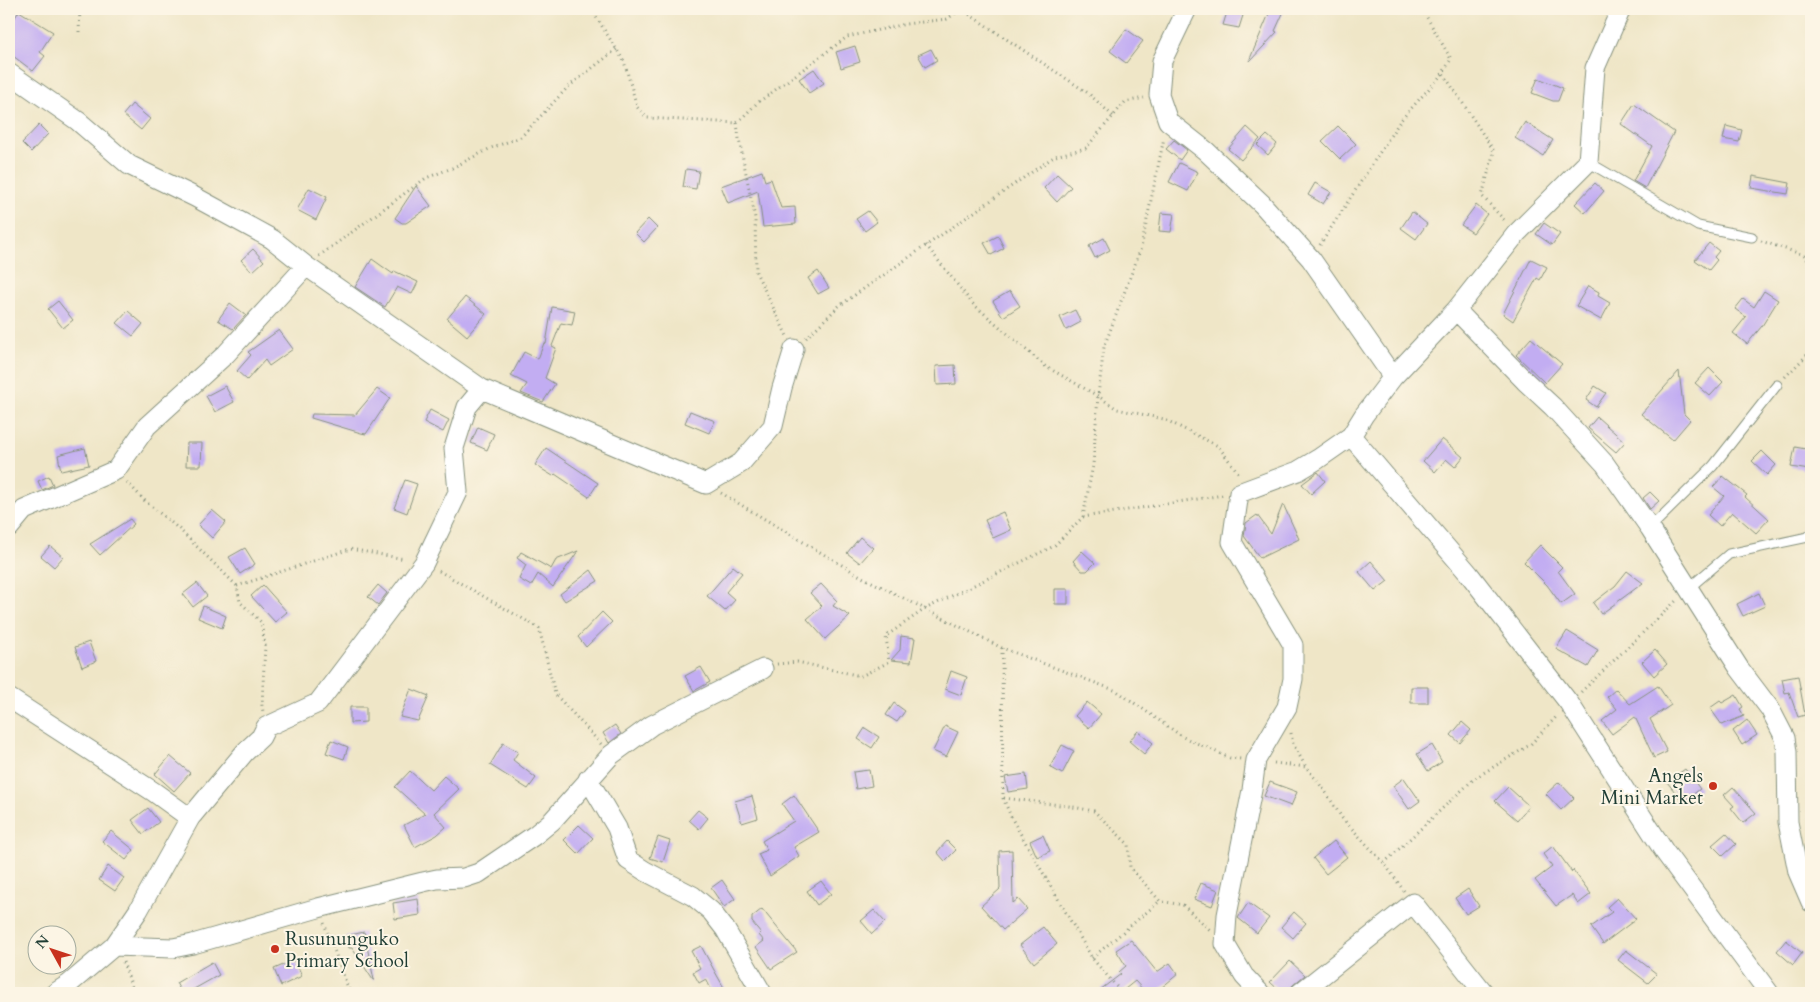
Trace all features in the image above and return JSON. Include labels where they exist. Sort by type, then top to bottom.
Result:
[{"type":"street","points":[[1187,9],[1162,61],[1160,96],[1168,121],[1206,150],[1262,204],[1311,259],[1393,377]]},
{"type":"street","points":[[1260,993],[1244,976],[1225,944],[1227,916],[1252,790],[1256,760],[1287,707],[1294,679],[1293,645],[1232,542],[1245,490],[1298,471],[1351,436],[1364,415],[1393,377],[1456,310],[1516,234],[1588,162],[1595,68],[1621,9]]},
{"type":"street","points":[[9,73],[78,121],[129,165],[195,197],[272,239],[306,266],[482,389],[706,484],[741,463],[773,426],[794,349]]},
{"type":"street","points":[[9,528],[24,510],[116,470],[147,426],[226,354],[306,266]]},
{"type":"street","points":[[1456,310],[1583,439],[1605,464],[1650,528],[1739,668],[1770,708],[1782,730],[1787,752],[1788,822],[1798,872],[1811,902]]},
{"type":"street","points":[[55,993],[69,984],[114,946],[138,912],[190,818],[261,737],[266,727],[318,703],[424,563],[458,492],[454,448],[467,407],[482,389]]},
{"type":"street","points":[[1351,436],[1469,574],[1569,703],[1664,851],[1769,993]]},
{"type":"street","points":[[114,946],[173,948],[318,908],[437,879],[472,876],[535,835],[552,821],[611,755],[652,725],[762,669]]},
{"type":"street","points":[[9,698],[154,792],[190,818]]},
{"type":"street","points":[[588,779],[617,828],[628,860],[693,896],[711,911],[725,929],[762,993]]},
{"type":"street","points":[[1300,993],[1413,904],[1484,993]]},
{"type":"lane","points":[[1588,162],[1698,226],[1752,238]]},
{"type":"lane","points":[[1650,528],[1714,466],[1777,385]]},
{"type":"lane","points":[[1689,588],[1729,554],[1808,537],[1811,534]]},
{"type":"path","points":[[79,32],[80,9]]},
{"type":"path","points":[[591,9],[624,61],[637,106],[647,118],[738,123]]},
{"type":"path","points":[[1112,116],[1088,93],[961,9],[947,19],[906,24],[847,38],[756,104],[738,123],[739,139],[755,218],[756,272],[794,349],[839,306],[926,245],[1056,156],[1086,148],[1125,102],[1160,96]]},
{"type":"path","points":[[1311,259],[1400,120],[1443,73],[1451,60],[1422,9]]},
{"type":"path","points":[[306,266],[426,178],[452,168],[491,148],[520,137],[568,87],[617,49]]},
{"type":"path","points":[[1443,73],[1494,151],[1482,196],[1516,234]]},
{"type":"path","points":[[762,669],[775,664],[797,662],[861,676],[889,662],[886,636],[925,609],[1054,546],[1082,517],[1093,465],[1104,347],[1141,248],[1168,121]]},
{"type":"path","points":[[1752,238],[1804,255],[1811,264]]},
{"type":"path","points":[[926,245],[972,302],[1045,366],[1117,409],[1164,419],[1218,446],[1245,490],[1082,517]]},
{"type":"path","points":[[1777,385],[1811,351]]},
{"type":"path","points":[[116,470],[145,501],[179,529],[238,586],[240,602],[261,622],[265,645],[262,705],[266,727]]},
{"type":"path","points":[[706,484],[862,577],[1002,648],[1117,691],[1183,737],[1230,758],[1306,767]]},
{"type":"path","points":[[238,586],[350,549],[424,563],[539,628],[555,694],[611,755]]},
{"type":"path","points":[[1384,863],[1475,778],[1530,746],[1569,703],[1689,588]]},
{"type":"path","points":[[1002,648],[1003,798],[1012,819],[1092,958],[1122,993]]},
{"type":"path","points":[[1287,707],[1293,744],[1306,767],[1325,791],[1342,818],[1384,863],[1413,904]]},
{"type":"path","points":[[1003,798],[1094,811],[1128,844],[1130,867],[1160,901],[1183,905],[1225,944]]},
{"type":"path","points":[[1092,958],[1160,901]]},
{"type":"path","points":[[318,908],[350,993]]},
{"type":"path","points":[[114,946],[124,963],[134,993]]},
{"type":"building","points":[[1228,9],[1245,9],[1239,28],[1223,25]]},
{"type":"building","points":[[1271,9],[1285,9],[1275,31],[1277,32],[1249,61]]},
{"type":"building","points":[[19,11],[53,32],[40,52],[45,56],[33,71],[9,53],[9,27]]},
{"type":"building","points":[[1126,29],[1143,41],[1126,63],[1110,51]]},
{"type":"building","points":[[855,46],[860,62],[841,68],[836,52]]},
{"type":"building","points":[[931,49],[937,60],[925,67],[918,55]]},
{"type":"building","points":[[814,69],[824,83],[809,93],[799,79]]},
{"type":"building","points":[[1538,78],[1563,88],[1558,101],[1532,93]]},
{"type":"building","points":[[132,104],[150,119],[141,130],[123,115]]},
{"type":"building","points":[[1634,104],[1674,132],[1645,188],[1633,181],[1652,146],[1621,124]]},
{"type":"building","points":[[1525,122],[1553,140],[1543,156],[1515,138]]},
{"type":"building","points":[[39,125],[48,134],[31,152],[22,143]]},
{"type":"building","points":[[1338,126],[1356,144],[1340,159],[1322,141]]},
{"type":"building","points":[[1726,126],[1742,130],[1739,142],[1723,139]]},
{"type":"building","points":[[1247,127],[1260,139],[1241,160],[1228,149]]},
{"type":"building","points":[[1267,135],[1277,144],[1268,155],[1257,145]]},
{"type":"building","points":[[1174,140],[1187,150],[1180,160],[1166,149]]},
{"type":"building","points":[[1179,163],[1198,172],[1188,191],[1169,182]]},
{"type":"building","points":[[686,169],[699,171],[696,189],[683,187]]},
{"type":"building","points":[[762,171],[765,181],[771,179],[781,208],[795,207],[796,224],[763,227],[758,191],[728,203],[721,186]]},
{"type":"building","points":[[1057,174],[1071,187],[1057,202],[1044,188]]},
{"type":"building","points":[[1753,176],[1790,183],[1788,194],[1751,188]]},
{"type":"building","points":[[1315,183],[1331,192],[1323,204],[1308,195]]},
{"type":"building","points":[[1595,183],[1604,191],[1585,213],[1575,204]]},
{"type":"building","points":[[416,186],[431,206],[406,223],[402,223],[395,218]]},
{"type":"building","points":[[309,188],[327,197],[316,220],[297,210]]},
{"type":"building","points":[[1476,205],[1487,214],[1473,233],[1461,225]]},
{"type":"building","points":[[868,211],[877,222],[865,231],[856,219]]},
{"type":"building","points":[[1412,212],[1427,224],[1416,239],[1401,228]]},
{"type":"building","points":[[1161,213],[1174,214],[1171,232],[1159,231]]},
{"type":"building","points":[[648,219],[657,228],[644,242],[635,233]]},
{"type":"building","points":[[1544,223],[1560,234],[1552,245],[1536,234]]},
{"type":"building","points":[[998,236],[1004,248],[991,255],[984,243]]},
{"type":"building","points":[[1104,238],[1110,250],[1095,258],[1089,246]]},
{"type":"building","points":[[1709,243],[1719,251],[1714,257],[1717,260],[1709,270],[1695,260]]},
{"type":"building","points":[[253,249],[264,261],[252,272],[241,260]]},
{"type":"building","points":[[372,259],[393,274],[394,271],[418,282],[412,294],[397,287],[385,307],[355,287]]},
{"type":"building","points":[[1531,259],[1547,267],[1540,280],[1537,278],[1513,321],[1503,314]]},
{"type":"building","points":[[818,271],[829,288],[818,294],[808,278]]},
{"type":"building","points":[[1588,286],[1599,292],[1598,296],[1610,303],[1601,320],[1576,306]]},
{"type":"building","points":[[1010,291],[1020,306],[1003,317],[993,301]]},
{"type":"building","points":[[1764,291],[1778,300],[1762,326],[1747,344],[1733,333],[1746,317],[1735,309],[1743,299],[1754,307]]},
{"type":"building","points":[[465,297],[486,314],[467,336],[447,319]]},
{"type":"building","points":[[58,301],[73,320],[63,328],[48,309]]},
{"type":"building","points":[[230,303],[246,315],[233,329],[218,320]]},
{"type":"building","points":[[552,307],[575,311],[572,325],[561,323],[552,346],[556,348],[545,378],[555,384],[543,402],[521,393],[527,384],[511,376],[524,352],[538,359],[544,343],[546,344]]},
{"type":"building","points":[[1075,310],[1081,322],[1066,330],[1060,317]]},
{"type":"building","points":[[128,311],[143,324],[133,336],[117,323]]},
{"type":"building","points":[[279,330],[293,349],[269,366],[265,360],[247,380],[237,371],[251,355],[248,352]]},
{"type":"building","points":[[1531,338],[1562,364],[1545,383],[1516,355]]},
{"type":"building","points":[[955,365],[956,384],[937,385],[936,366]]},
{"type":"building","points":[[1709,368],[1723,382],[1710,396],[1695,383]]},
{"type":"building","points":[[1679,371],[1684,414],[1690,420],[1673,440],[1641,414]]},
{"type":"building","points":[[225,386],[234,402],[215,412],[206,396]]},
{"type":"building","points":[[1595,386],[1606,393],[1596,407],[1586,400]]},
{"type":"building","points":[[377,389],[390,398],[366,434],[311,418],[312,414],[355,415]]},
{"type":"building","points":[[430,410],[449,420],[443,432],[424,422]]},
{"type":"building","points":[[690,411],[715,421],[709,433],[685,423]]},
{"type":"building","points":[[1597,417],[1625,442],[1616,452],[1588,428]]},
{"type":"building","points":[[478,427],[494,434],[487,450],[471,443]]},
{"type":"building","points":[[1442,439],[1463,457],[1455,467],[1446,459],[1435,472],[1423,461]]},
{"type":"building","points":[[187,443],[202,443],[201,466],[186,466]]},
{"type":"building","points":[[1795,447],[1811,450],[1809,470],[1791,467]]},
{"type":"building","points":[[85,448],[89,465],[61,471],[58,455]]},
{"type":"building","points":[[546,448],[598,483],[589,497],[555,474],[553,476],[535,465]]},
{"type":"building","points":[[1762,451],[1776,465],[1767,475],[1752,461]]},
{"type":"building","points":[[1318,472],[1325,481],[1311,494],[1302,484]]},
{"type":"building","points":[[49,476],[53,485],[42,490],[38,481]]},
{"type":"building","points":[[1723,476],[1747,495],[1745,497],[1769,519],[1756,533],[1732,512],[1720,526],[1708,515],[1724,496],[1713,487]]},
{"type":"building","points":[[405,480],[417,484],[407,513],[394,508]]},
{"type":"building","points":[[1650,492],[1659,501],[1650,509],[1643,498]]},
{"type":"building","points":[[1283,504],[1299,539],[1260,558],[1244,536],[1246,523],[1257,515],[1271,534]]},
{"type":"building","points":[[212,510],[226,522],[212,538],[198,525]]},
{"type":"building","points":[[1003,512],[1011,530],[993,538],[985,520]]},
{"type":"building","points":[[130,519],[134,524],[100,555],[90,544]]},
{"type":"building","points":[[860,537],[873,548],[860,563],[847,553]]},
{"type":"building","points":[[1540,545],[1562,567],[1558,571],[1575,594],[1561,604],[1547,585],[1524,562]]},
{"type":"building","points":[[50,546],[63,557],[54,567],[41,556]]},
{"type":"building","points":[[245,548],[255,564],[240,574],[229,557]]},
{"type":"building","points":[[578,551],[553,587],[538,574],[531,586],[519,579],[526,565],[517,558],[521,552],[551,569],[556,560]]},
{"type":"building","points":[[1082,551],[1095,563],[1087,571],[1082,571],[1073,561]]},
{"type":"building","points":[[1371,561],[1388,581],[1375,591],[1359,572]]},
{"type":"building","points":[[733,566],[742,573],[726,592],[735,600],[725,611],[707,596]]},
{"type":"building","points":[[591,570],[598,581],[565,601],[560,594]]},
{"type":"building","points":[[1627,571],[1643,583],[1601,614],[1593,603],[1615,586]]},
{"type":"building","points":[[197,583],[207,596],[193,607],[183,594]]},
{"type":"building","points":[[821,584],[837,601],[833,606],[850,616],[825,639],[807,619],[822,606],[810,593]]},
{"type":"building","points":[[263,585],[287,612],[275,622],[251,596]]},
{"type":"building","points":[[378,585],[387,593],[378,605],[368,597]]},
{"type":"building","points":[[1055,589],[1068,589],[1068,604],[1055,604]]},
{"type":"building","points":[[1759,593],[1765,606],[1743,616],[1737,604]]},
{"type":"building","points":[[203,606],[226,616],[222,628],[198,618]]},
{"type":"building","points":[[602,612],[612,622],[586,647],[578,637]]},
{"type":"building","points":[[1567,631],[1598,650],[1588,667],[1556,649]]},
{"type":"building","points":[[901,636],[915,638],[911,662],[891,660],[900,650]]},
{"type":"building","points":[[89,642],[96,661],[82,667],[75,647]]},
{"type":"building","points":[[1655,650],[1667,664],[1654,676],[1642,662]]},
{"type":"building","points":[[701,667],[710,682],[694,691],[685,676]]},
{"type":"building","points":[[951,671],[967,677],[961,695],[945,689]]},
{"type":"building","points":[[1798,676],[1805,715],[1798,717],[1789,692],[1785,693],[1782,679]]},
{"type":"building","points":[[1658,686],[1671,705],[1650,719],[1667,752],[1654,758],[1635,717],[1612,734],[1602,721],[1617,709],[1607,697],[1616,689],[1630,704]]},
{"type":"building","points":[[1411,687],[1428,687],[1428,703],[1411,703]]},
{"type":"building","points":[[411,689],[429,696],[418,721],[400,717]]},
{"type":"building","points":[[1736,695],[1743,707],[1740,709],[1744,716],[1722,725],[1710,708],[1720,701],[1722,703]]},
{"type":"building","points":[[1087,702],[1101,714],[1089,728],[1075,716]]},
{"type":"building","points":[[894,703],[905,711],[897,722],[886,715]]},
{"type":"building","points":[[350,707],[366,707],[366,722],[350,723]]},
{"type":"building","points":[[1747,720],[1757,735],[1742,745],[1733,731]]},
{"type":"building","points":[[1462,722],[1471,730],[1460,743],[1451,735]]},
{"type":"building","points":[[615,725],[621,734],[609,743],[603,733]]},
{"type":"building","points":[[945,726],[958,732],[946,757],[933,751]]},
{"type":"building","points":[[865,728],[879,737],[872,748],[858,739]]},
{"type":"building","points":[[1138,731],[1153,743],[1144,754],[1129,741]]},
{"type":"building","points":[[331,740],[348,747],[344,759],[326,753]]},
{"type":"building","points":[[503,743],[518,752],[513,760],[536,778],[528,789],[490,765]]},
{"type":"building","points":[[1062,745],[1074,751],[1062,774],[1050,767]]},
{"type":"building","points":[[1432,745],[1442,762],[1428,771],[1417,754]]},
{"type":"building","points":[[170,756],[190,773],[174,791],[155,774]]},
{"type":"building","points":[[1685,769],[1700,789],[1683,802],[1667,782]]},
{"type":"building","points":[[869,770],[872,786],[856,789],[853,772]]},
{"type":"building","points":[[410,771],[431,790],[444,776],[459,789],[434,813],[446,827],[437,835],[415,847],[404,825],[425,814],[395,787]]},
{"type":"building","points":[[1026,774],[1028,789],[1008,792],[1005,777]]},
{"type":"building","points":[[1404,778],[1420,801],[1409,809],[1393,786]]},
{"type":"building","points":[[1270,782],[1297,792],[1291,806],[1264,796]]},
{"type":"building","points":[[1559,782],[1574,798],[1561,810],[1546,794]]},
{"type":"building","points":[[1508,787],[1529,806],[1517,820],[1495,801]]},
{"type":"building","points":[[1733,787],[1756,813],[1743,823],[1731,808],[1734,806],[1724,795]]},
{"type":"building","points":[[794,795],[819,832],[794,847],[799,856],[770,876],[758,854],[767,850],[762,841],[794,821],[782,804]]},
{"type":"building","points":[[752,796],[758,818],[742,823],[735,801]]},
{"type":"building","points":[[148,808],[159,822],[143,834],[132,820]]},
{"type":"building","points":[[698,810],[708,818],[699,829],[689,820]]},
{"type":"building","points":[[579,825],[593,838],[578,854],[564,840]]},
{"type":"building","points":[[111,831],[134,850],[126,860],[102,841]]},
{"type":"building","points":[[1726,833],[1736,844],[1723,856],[1712,845]]},
{"type":"building","points":[[1043,835],[1050,851],[1037,857],[1030,841]]},
{"type":"building","points":[[658,837],[670,841],[663,862],[650,858]]},
{"type":"building","points":[[947,841],[956,850],[945,861],[937,852]]},
{"type":"building","points":[[1334,841],[1347,857],[1326,874],[1313,858]]},
{"type":"building","points":[[1553,846],[1591,894],[1578,904],[1572,895],[1556,906],[1535,880],[1552,867],[1543,854]]},
{"type":"building","points":[[1012,850],[1013,903],[1018,899],[1027,909],[1003,930],[981,906],[1000,889],[999,851]]},
{"type":"building","points":[[108,866],[124,878],[115,891],[99,880]]},
{"type":"building","points":[[722,880],[735,899],[724,907],[711,888]]},
{"type":"building","points":[[821,881],[831,894],[817,905],[807,891]]},
{"type":"building","points":[[1201,883],[1218,890],[1212,906],[1194,899]]},
{"type":"building","points":[[1468,889],[1479,906],[1466,914],[1455,898]]},
{"type":"building","points":[[1617,898],[1636,919],[1603,944],[1591,927],[1612,912],[1607,907]]},
{"type":"building","points":[[418,899],[420,915],[395,919],[393,903]]},
{"type":"building","points":[[1248,903],[1269,918],[1257,933],[1238,918]]},
{"type":"building","points":[[762,909],[797,952],[771,969],[756,947],[764,941],[759,935],[761,933],[752,922],[752,917]]},
{"type":"building","points":[[874,910],[885,922],[872,934],[861,921]]},
{"type":"building","points":[[1294,912],[1306,923],[1293,938],[1281,927]]},
{"type":"building","points":[[1043,927],[1057,944],[1034,963],[1020,945]]},
{"type":"building","points":[[364,932],[374,980],[352,948],[349,948],[346,936]]},
{"type":"building","points":[[1131,940],[1157,972],[1170,963],[1178,974],[1155,993],[1146,993],[1135,981],[1120,993],[1096,993],[1121,974],[1119,972],[1126,966],[1116,950]]},
{"type":"building","points":[[1786,940],[1802,953],[1793,965],[1777,951]]},
{"type":"building","points":[[701,946],[727,993],[713,993],[706,979],[699,983],[693,972],[700,968],[691,951]]},
{"type":"building","points":[[1626,950],[1657,974],[1648,983],[1618,960]]},
{"type":"building","points":[[295,960],[302,976],[281,986],[274,969]]},
{"type":"building","points":[[1290,961],[1305,975],[1293,985],[1288,993],[1282,993],[1270,982]]},
{"type":"building","points":[[212,962],[219,975],[187,993],[182,993],[176,983]]},
{"type":"place","name":"Angels Mini Market","points":[[1713,786]]},
{"type":"place","name":"Rusununguko Primary School","points":[[275,949]]}]
